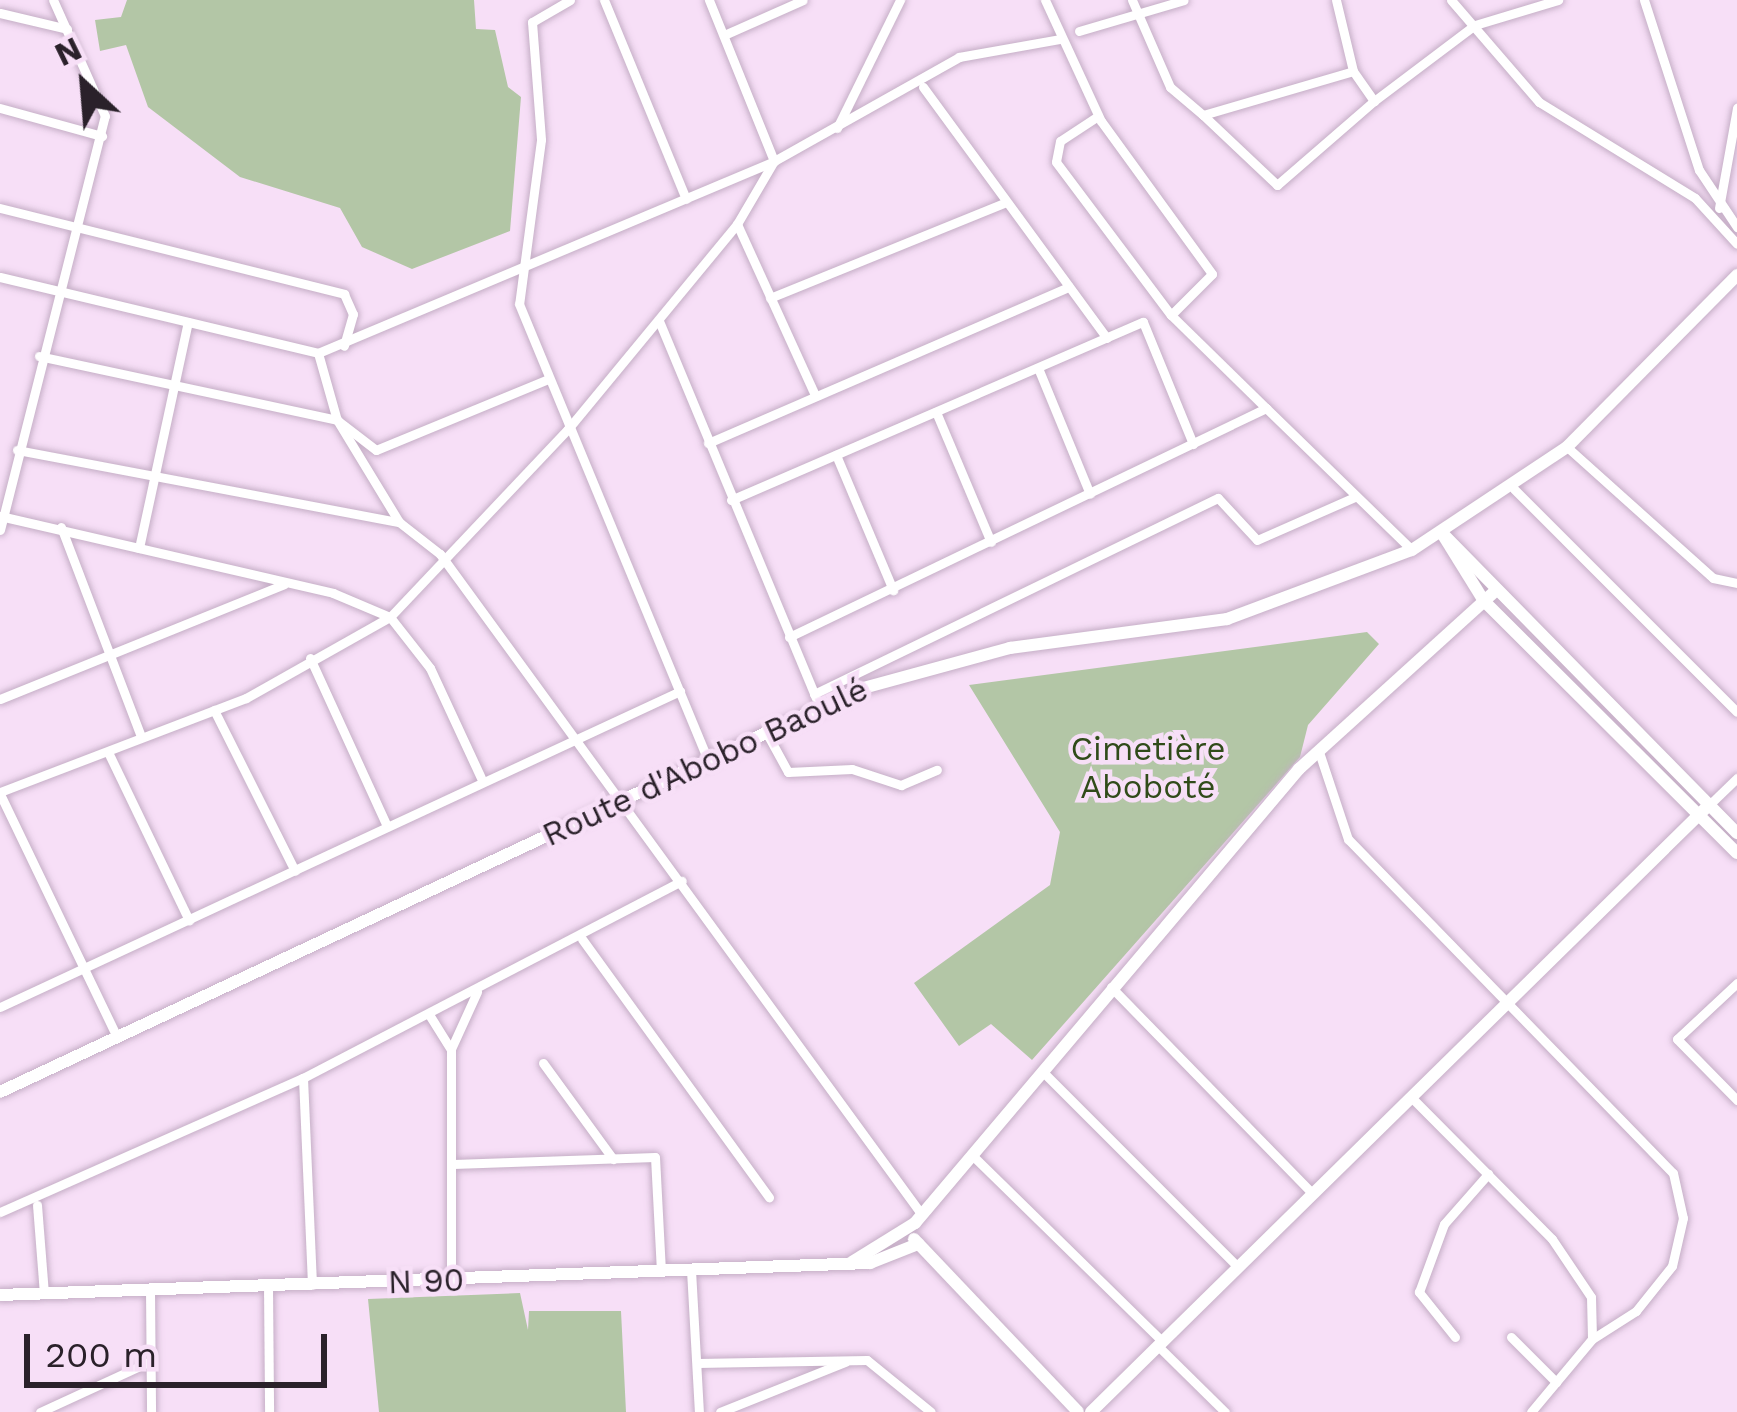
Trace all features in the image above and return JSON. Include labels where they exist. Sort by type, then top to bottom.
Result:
[{"type":"street","points":[[0,530],[39,356],[102,136],[103,104],[52,0]]},
{"type":"street","points":[[570,0],[553,4],[532,22],[541,140],[517,272],[548,379],[706,756]]},
{"type":"street","points":[[604,0],[686,199]]},
{"type":"street","points":[[709,0],[774,161]]},
{"type":"street","points":[[724,35],[803,0]]},
{"type":"street","points":[[836,130],[901,0]]},
{"type":"street","points":[[731,500],[1170,313],[1212,274],[1098,116],[1045,0]]},
{"type":"street","points":[[1132,0],[1170,87],[1276,185],[1374,101],[1475,26],[1558,0]]},
{"type":"street","points":[[1079,31],[1184,0]]},
{"type":"street","points":[[1336,0],[1354,71],[1374,101]]},
{"type":"street","points":[[1450,0],[1563,121],[1695,198],[1737,244]]},
{"type":"street","points":[[1644,0],[1700,174],[1719,208],[1737,227]]},
{"type":"street","points":[[0,13],[67,29]]},
{"type":"street","points":[[0,277],[318,353],[344,346],[774,161],[922,86],[959,57],[1060,39]]},
{"type":"street","points":[[1203,115],[1354,71]]},
{"type":"street","points":[[922,86],[1107,338]]},
{"type":"street","points":[[0,108],[102,136]]},
{"type":"street","points":[[1713,220],[1737,108]]},
{"type":"street","points":[[1098,116],[1054,156],[1170,313],[1412,550]]},
{"type":"street","points":[[117,1037],[0,793],[108,752],[140,734],[214,710],[390,617],[440,554],[568,429],[737,224],[774,161]]},
{"type":"street","points":[[1695,198],[1700,174]]},
{"type":"street","points":[[770,298],[1006,202]]},
{"type":"street","points":[[0,208],[344,294],[353,314],[344,346]]},
{"type":"street","points":[[737,224],[815,395]]},
{"type":"street","name":"Route d'Abobo Baoulé","points":[[0,1092],[765,730],[817,700],[956,658],[1227,619],[1412,550],[1514,489],[1567,447],[1737,274]]},
{"type":"street","points":[[707,443],[1070,287]]},
{"type":"street","points":[[658,321],[817,700],[1218,498],[1257,539],[1355,497]]},
{"type":"street","points":[[139,548],[188,322]]},
{"type":"street","points":[[1143,322],[1193,443]]},
{"type":"street","points":[[318,353],[337,420],[398,522],[440,554],[571,741],[682,881],[922,1216],[918,1244],[905,1256]]},
{"type":"street","points":[[39,356],[337,420],[367,447],[388,449],[548,379]]},
{"type":"street","points":[[1038,368],[1090,494]]},
{"type":"street","points":[[789,637],[1266,408]]},
{"type":"street","points":[[936,412],[991,542]]},
{"type":"street","points":[[1567,447],[1713,578],[1737,583]]},
{"type":"street","points":[[17,450],[398,522]]},
{"type":"street","points":[[836,455],[892,590]]},
{"type":"street","points":[[1514,489],[1737,712]]},
{"type":"street","points":[[2,516],[285,584],[390,617],[430,668],[482,778]]},
{"type":"street","points":[[61,527],[140,734]]},
{"type":"street","points":[[1443,535],[1489,596],[1704,810],[1737,853]]},
{"type":"street","points":[[0,699],[285,584]]},
{"type":"street","name":"N 90","points":[[852,1262],[900,1236],[922,1216],[1111,987],[1319,752],[1489,596]]},
{"type":"street","points":[[310,658],[386,824]]},
{"type":"street","points":[[0,1007],[295,871],[482,778],[680,691]]},
{"type":"street","points":[[214,710],[295,871]]},
{"type":"street","points":[[765,730],[788,772],[852,769],[901,785],[937,770]]},
{"type":"street","points":[[108,752],[189,920]]},
{"type":"street","points":[[1319,752],[1348,838],[1652,1143],[1681,1193],[1672,1266],[1636,1311],[1592,1339],[1531,1412]]},
{"type":"street","points":[[1091,1412],[1737,778]]},
{"type":"street","points":[[1704,810],[1737,833]]},
{"type":"street","points":[[0,1212],[38,1205],[303,1078],[582,939],[682,881]]},
{"type":"street","points":[[582,939],[769,1198]]},
{"type":"street","points":[[1737,983],[1677,1039],[1737,1100]]},
{"type":"street","points":[[1111,987],[1313,1193]]},
{"type":"street","points":[[451,1281],[451,1048],[477,992]]},
{"type":"street","points":[[430,1016],[451,1048]]},
{"type":"street","points":[[543,1063],[613,1160]]},
{"type":"street","points":[[1042,1070],[1238,1267]]},
{"type":"street","points":[[303,1078],[312,1285]]},
{"type":"street","points":[[1410,1096],[1580,1275],[1592,1339]]},
{"type":"street","points":[[972,1155],[1225,1412]]},
{"type":"street","points":[[453,1164],[655,1157],[661,1272]]},
{"type":"street","points":[[1455,1337],[1419,1292],[1444,1224],[1488,1174]]},
{"type":"street","points":[[38,1205],[44,1294]]},
{"type":"street","points":[[900,1236],[918,1244],[936,1269],[1078,1412]]},
{"type":"street","points":[[900,1236],[905,1256]]},
{"type":"street","points":[[905,1256],[936,1269]]},
{"type":"street","name":"N 90","points":[[0,1295],[661,1272],[905,1256]]},
{"type":"street","points":[[691,1270],[700,1412]]},
{"type":"street","points":[[268,1286],[268,1412]]},
{"type":"street","points":[[150,1290],[151,1412]]},
{"type":"street","points":[[1511,1337],[1556,1382]]},
{"type":"street","points":[[697,1363],[850,1360],[882,1364],[931,1412]]},
{"type":"street","points":[[719,1412],[850,1360]]},
{"type":"street","points":[[40,1412],[151,1361]]},
{"type":"green space","points":[[127,0],[474,0],[476,29],[495,30],[508,87],[521,97],[510,231],[412,269],[362,247],[340,208],[240,177],[148,107],[126,45],[100,51],[95,20],[121,17]]},
{"type":"green space","name":"Cimetière Aboboté","points":[[1367,632],[1379,644],[1308,725],[1300,757],[1032,1060],[991,1024],[959,1046],[914,983],[1050,885],[1060,832],[969,685]]},
{"type":"green space","points":[[520,1293],[528,1330],[529,1311],[621,1311],[626,1412],[379,1412],[368,1299]]}]
